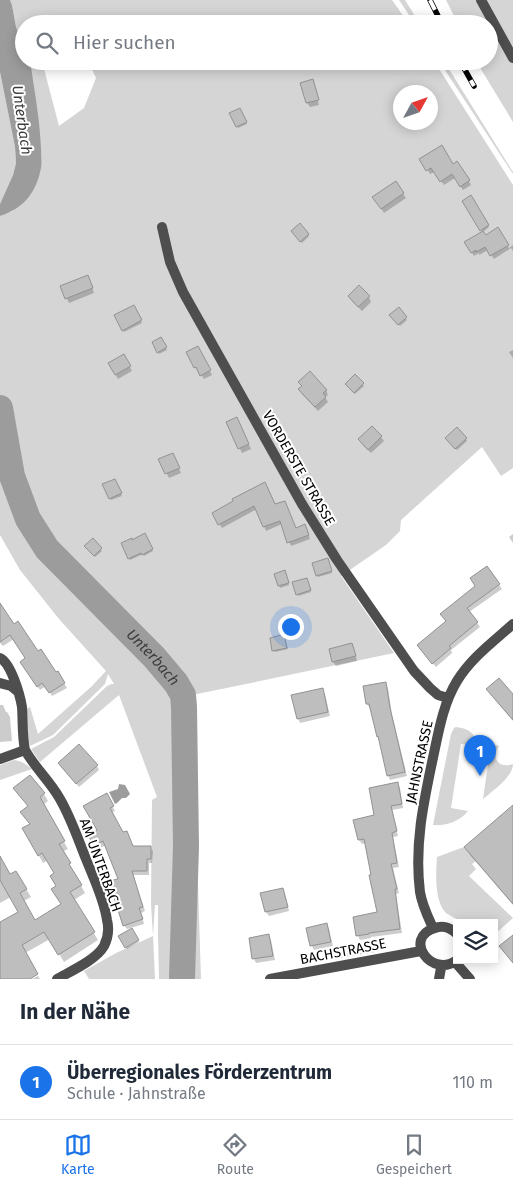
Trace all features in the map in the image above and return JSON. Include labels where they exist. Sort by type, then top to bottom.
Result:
[{"type":"street","points":[[481,0],[489,15]]},
{"type":"street","points":[[498,31],[513,58]]},
{"type":"street","name":"VORDERSTE STRASSE","points":[[162,227],[170,262],[183,292],[302,504],[337,560],[414,671],[430,688],[448,698]]},
{"type":"street","name":"JAHNSTRASSE","points":[[433,928],[420,894],[418,850],[420,822],[438,733],[448,698],[467,666],[513,624]]},
{"type":"street","points":[[0,658],[11,670],[22,704],[25,750],[0,759]]},
{"type":"street","points":[[0,683],[11,686],[17,691]]},
{"type":"street","name":"AM UNTERBACH","points":[[25,750],[31,761],[53,787],[67,813],[103,902],[108,920],[108,931],[104,946],[98,953],[58,979]]},
{"type":"street","points":[[453,930],[440,926],[433,928],[423,937],[421,944],[422,956],[435,967],[446,967],[453,963]]},
{"type":"street","name":"BACHSTRASSE","points":[[270,979],[421,951]]},
{"type":"street","points":[[458,964],[470,979]]},
{"type":"street","points":[[439,979],[440,968]]},
{"type":"shaded area","points":[[10,0],[392,0],[403,15],[15,15],[15,22]]},
{"type":"shaded area","points":[[399,0],[405,0],[414,15],[409,15]]},
{"type":"shaded area","points":[[446,0],[513,0],[513,122],[481,70],[498,70],[498,15],[454,15]]},
{"type":"shaded area","points":[[31,70],[44,70],[59,126],[84,108],[96,78],[92,70],[440,70],[513,185],[513,468],[501,476],[482,447],[401,520],[400,531],[386,545],[341,576],[394,653],[192,695],[201,979],[159,979],[158,905],[155,905],[153,936],[151,904],[152,800],[157,797],[119,695],[40,762],[31,749],[54,737],[107,686],[114,684],[108,674],[105,684],[53,735],[30,746],[28,740],[26,709],[30,707],[38,734],[91,687],[106,671],[59,619],[20,570],[0,535],[0,216],[13,211]]},
{"type":"shaded area","points":[[445,70],[450,70],[513,174]]},
{"type":"shaded area","points":[[0,72],[15,147],[16,163],[13,175],[0,204]]},
{"type":"shaded area","points":[[456,727],[471,732],[475,737],[477,746],[461,744],[451,808],[468,811],[461,818],[452,822],[443,825],[433,825],[451,734]]},
{"type":"shaded area","points":[[491,744],[499,746],[496,751],[496,759],[500,764],[513,764],[510,774],[506,779],[483,799]]},
{"type":"shaded area","points":[[14,760],[32,769],[0,780],[0,765]]},
{"type":"shaded area","points":[[464,847],[476,861],[472,864],[476,869],[469,876],[513,918],[498,931],[498,919],[458,919],[446,913],[439,901],[436,870],[437,857]]},
{"type":"shaded area","points":[[153,936],[155,979],[89,979],[84,971],[116,953]]},
{"type":"shaded area","points":[[378,948],[376,952],[340,958],[339,955]]},
{"type":"water","points":[[0,0],[10,0],[15,22],[15,70],[31,70],[38,118],[41,168],[36,185],[28,198],[16,209],[0,216],[0,204],[13,175],[16,163],[15,147],[0,72]]},
{"type":"water","points":[[119,784],[125,785],[130,794],[115,804],[109,792],[118,789]]},
{"type":"building","points":[[313,79],[319,100],[306,103],[300,83]]},
{"type":"building","points":[[240,108],[247,122],[236,127],[229,113]]},
{"type":"building","points":[[442,145],[453,164],[457,161],[470,180],[460,187],[452,174],[440,182],[431,168],[426,171],[419,159]]},
{"type":"building","points":[[396,181],[404,193],[381,209],[372,197]]},
{"type":"building","points":[[471,195],[489,225],[480,231],[462,201]]},
{"type":"building","points":[[300,223],[309,234],[300,242],[291,231]]},
{"type":"building","points":[[498,227],[509,245],[490,256],[485,247],[471,253],[464,242],[483,231],[486,235]]},
{"type":"building","points":[[88,275],[93,288],[65,299],[60,286]]},
{"type":"building","points":[[359,285],[370,296],[358,307],[348,296]]},
{"type":"building","points":[[134,305],[142,320],[122,331],[114,315]]},
{"type":"building","points":[[399,307],[407,317],[398,325],[389,315]]},
{"type":"building","points":[[161,337],[167,347],[157,353],[152,342]]},
{"type":"building","points":[[198,346],[211,370],[200,376],[186,352]]},
{"type":"building","points":[[124,354],[131,366],[115,375],[108,363]]},
{"type":"building","points":[[310,371],[327,390],[323,393],[326,397],[315,407],[298,389],[302,386],[298,382]]},
{"type":"building","points":[[355,374],[364,383],[354,393],[345,384]]},
{"type":"building","points":[[237,417],[249,444],[238,449],[226,422]]},
{"type":"building","points":[[372,426],[382,436],[368,450],[358,439]]},
{"type":"building","points":[[457,427],[467,438],[455,449],[445,438]]},
{"type":"building","points":[[173,453],[180,468],[165,474],[158,459]]},
{"type":"building","points":[[115,479],[122,493],[109,499],[102,484]]},
{"type":"building","points":[[265,482],[275,504],[285,501],[296,528],[305,524],[309,535],[287,543],[280,521],[263,527],[254,506],[218,525],[212,513],[233,501],[232,499]]},
{"type":"building","points":[[145,533],[153,549],[128,559],[121,543]]},
{"type":"building","points":[[93,538],[102,548],[94,556],[84,546]]},
{"type":"building","points":[[328,558],[332,571],[316,576],[312,563]]},
{"type":"building","points":[[487,566],[500,584],[467,608],[478,622],[449,646],[451,648],[432,664],[417,645],[446,621],[440,614],[475,586],[470,578]]},
{"type":"building","points":[[285,570],[289,583],[278,586],[274,574]]},
{"type":"building","points":[[307,578],[311,590],[296,595],[292,582]]},
{"type":"building","points":[[0,603],[14,624],[18,621],[38,651],[41,649],[65,683],[49,693],[42,683],[37,687],[20,662],[25,658],[10,635],[0,642]]},
{"type":"building","points":[[284,634],[287,648],[272,651],[270,638]]},
{"type":"building","points":[[352,643],[356,656],[332,662],[329,649]]},
{"type":"building","points":[[499,678],[513,694],[513,720],[486,689]]},
{"type":"building","points":[[386,682],[405,772],[387,776],[369,704],[366,704],[363,686]]},
{"type":"building","points":[[323,688],[328,712],[297,719],[291,695]]},
{"type":"building","points":[[79,744],[98,765],[76,784],[58,763]]},
{"type":"building","points":[[30,775],[45,793],[40,797],[65,841],[59,844],[82,885],[70,892],[95,932],[58,955],[44,932],[22,945],[38,974],[30,979],[0,979],[0,922],[18,912],[0,880],[0,856],[10,874],[16,871],[27,889],[20,893],[35,920],[61,904],[51,889],[56,886],[50,876],[54,873],[42,853],[38,856],[22,828],[30,824],[20,812],[28,806],[13,788]]},
{"type":"building","points":[[398,782],[402,804],[391,806],[397,831],[392,833],[397,863],[391,864],[397,889],[395,889],[400,929],[356,936],[353,917],[377,912],[364,839],[358,840],[353,820],[374,815],[369,788]]},
{"type":"building","points":[[107,793],[114,806],[110,808],[123,832],[127,831],[133,846],[151,846],[151,859],[147,859],[147,871],[132,871],[143,907],[139,908],[143,919],[123,926],[109,881],[118,879],[103,841],[94,846],[88,835],[97,830],[83,806]]},
{"type":"building","points":[[513,805],[513,904],[464,847]]},
{"type":"building","points":[[283,888],[288,907],[265,912],[260,893]]},
{"type":"building","points":[[327,923],[331,942],[310,946],[306,928]]},
{"type":"building","points":[[132,928],[139,940],[125,948],[118,936]]},
{"type":"building","points":[[269,934],[273,956],[252,959],[249,938]]},
{"type":"building","points":[[513,935],[513,963],[499,946]]},
{"type":"waterway","name":"Unterbach","points":[[0,408],[12,476],[28,519],[47,549],[154,657],[176,683],[183,695],[186,846],[182,979]]},
{"type":"railway","points":[[430,0],[438,15]]},
{"type":"railway","points":[[465,70],[474,86]]},
{"type":"place","name":"Überregionales Förderzentrum","points":[[480,776]]}]
